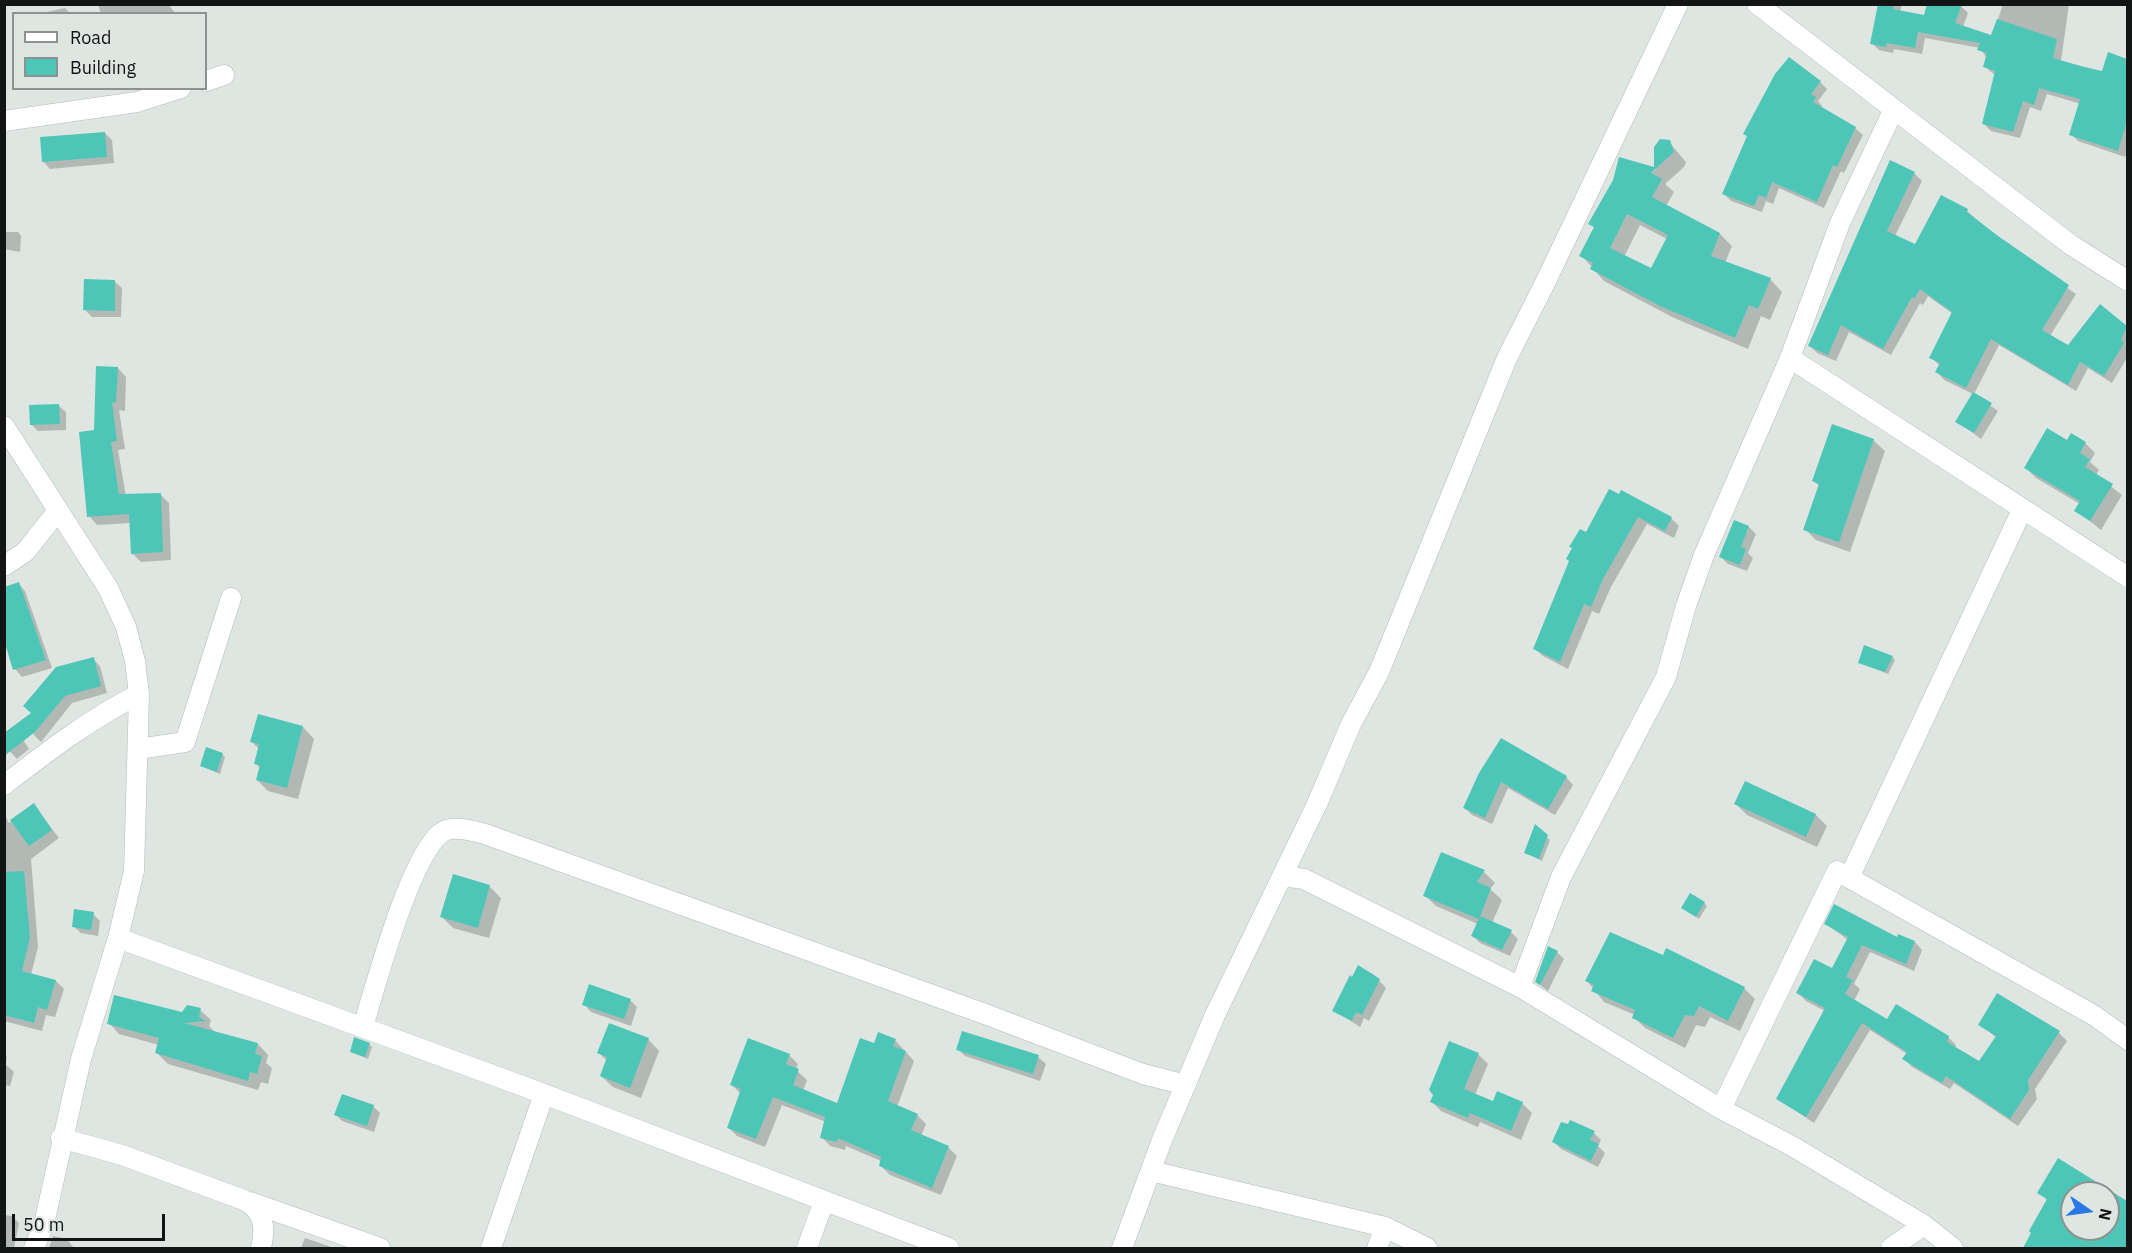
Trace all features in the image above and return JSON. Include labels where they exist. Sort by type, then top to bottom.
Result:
[{"type":"street","points":[[1122,1248],[1215,1016],[1283,876],[1352,724],[1379,672],[1507,358],[1678,4]]},
{"type":"street","points":[[1757,4],[1893,111],[2072,245],[2127,281]]},
{"type":"street","points":[[4,121],[137,102],[175,90]]},
{"type":"street","points":[[1520,987],[1561,877],[1666,677],[1686,606],[1704,555],[1790,358],[1840,223],[1893,111]]},
{"type":"street","points":[[1790,358],[2127,577]]},
{"type":"street","points":[[4,426],[57,512],[108,588],[126,627],[135,661],[139,694],[134,871],[118,938],[81,1059],[44,1224],[34,1248]]},
{"type":"street","points":[[1849,878],[2022,510]]},
{"type":"street","points":[[4,566],[25,552],[57,512]]},
{"type":"street","points":[[138,749],[185,742],[231,598]]},
{"type":"street","points":[[4,785],[56,744],[107,710],[139,694]]},
{"type":"street","points":[[363,1027],[421,856],[442,831],[454,828],[485,834],[986,1014],[1143,1074],[1186,1085]]},
{"type":"street","points":[[1721,1109],[1838,871],[2095,1016],[2127,1040]]},
{"type":"street","points":[[1283,876],[1304,879],[1315,884],[1520,987],[1721,1109],[1792,1146],[1924,1225],[1953,1248]]},
{"type":"street","points":[[118,938],[544,1094],[949,1248]]},
{"type":"street","points":[[491,1248],[544,1094]]},
{"type":"street","points":[[62,1138],[122,1155],[380,1248]]},
{"type":"street","points":[[1151,1171],[1385,1227],[1427,1248]]},
{"type":"street","points":[[244,1200],[254,1206],[262,1218],[261,1248]]},
{"type":"street","points":[[807,1248],[824,1201]]},
{"type":"street","points":[[1891,1248],[1924,1225]]},
{"type":"street","points":[[1377,1248],[1385,1227]]},
{"type":"building","points":[[1878,4],[1894,4],[1893,9],[1924,15],[1927,4],[1962,4],[1955,23],[1991,35],[1997,19],[2057,39],[2053,58],[2102,71],[2108,52],[2127,59],[2127,121],[2118,151],[2069,135],[2080,99],[2039,88],[2034,105],[2023,101],[2013,132],[1982,124],[1995,71],[1983,67],[1987,53],[1977,50],[1980,43],[1918,32],[1915,48],[1887,43],[1886,47],[1870,44]]},
{"type":"building","points":[[1789,57],[1821,81],[1811,94],[1816,97],[1813,102],[1856,127],[1837,167],[1833,165],[1817,202],[1772,182],[1766,198],[1759,195],[1754,206],[1722,194],[1747,136],[1743,134],[1775,74]]},
{"type":"building","points":[[105,132],[107,157],[42,162],[40,137]]},
{"type":"building","points":[[1660,139],[1670,140],[1674,152],[1651,173],[1662,179],[1652,197],[1720,233],[1711,256],[1771,278],[1758,309],[1749,305],[1735,338],[1660,306],[1590,269],[1593,263],[1579,256],[1594,227],[1588,224],[1613,180],[1619,157],[1654,167],[1654,147]],"holes":[[[1627,214],[1668,235],[1651,268],[1610,248]]]},
{"type":"building","points":[[1890,160],[1915,172],[1887,231],[1915,244],[1941,195],[1968,209],[1967,212],[1998,236],[2069,285],[2042,330],[2068,345],[2100,304],[2127,326],[2121,340],[2124,343],[2104,376],[2080,362],[2068,385],[1991,339],[1966,388],[1935,372],[1940,363],[1929,358],[1952,312],[1920,289],[1915,298],[1912,297],[1883,349],[1841,325],[1828,355],[1808,346]]},
{"type":"building","points":[[84,279],[115,280],[115,311],[83,310]]},
{"type":"building","points":[[96,366],[118,367],[116,403],[112,402],[117,441],[111,442],[119,494],[161,493],[163,552],[131,554],[129,514],[87,517],[79,432],[94,430]]},
{"type":"building","points":[[1973,392],[1992,403],[1974,433],[1955,422]]},
{"type":"building","points":[[59,404],[60,424],[30,425],[29,405]]},
{"type":"building","points":[[1832,424],[1874,439],[1839,542],[1803,530],[1819,484],[1812,481]]},
{"type":"building","points":[[2047,428],[2067,440],[2071,433],[2086,442],[2080,453],[2090,459],[2085,467],[2113,484],[2090,521],[2074,511],[2080,501],[2024,468]]},
{"type":"building","points":[[1609,489],[1619,494],[1621,490],[1672,517],[1665,531],[1638,517],[1603,579],[1591,607],[1584,604],[1560,662],[1533,649],[1569,561],[1566,559],[1572,548],[1569,547],[1580,529],[1586,532]]},
{"type":"building","points":[[1734,520],[1749,526],[1741,547],[1746,549],[1740,565],[1719,557]]},
{"type":"building","points":[[19,582],[46,660],[13,670],[4,640],[4,587]]},
{"type":"building","points":[[1864,645],[1893,656],[1885,672],[1858,663]]},
{"type":"building","points":[[94,657],[101,686],[65,696],[35,732],[4,756],[4,733],[31,713],[23,706],[56,667]]},
{"type":"building","points":[[258,714],[303,726],[287,788],[256,780],[260,765],[254,764],[259,744],[250,742]]},
{"type":"building","points":[[1501,738],[1567,776],[1548,809],[1501,782],[1485,818],[1463,808],[1479,773]]},
{"type":"building","points":[[206,747],[223,753],[217,772],[200,766]]},
{"type":"building","points":[[1745,781],[1816,814],[1806,837],[1734,804]]},
{"type":"building","points":[[34,803],[52,830],[29,846],[10,820]]},
{"type":"building","points":[[1535,824],[1548,835],[1539,859],[1524,853]]},
{"type":"building","points":[[1441,852],[1485,870],[1477,882],[1491,888],[1479,919],[1423,896]]},
{"type":"building","points":[[24,871],[30,938],[22,971],[56,980],[47,1010],[38,1007],[34,1023],[4,1015],[4,872]]},
{"type":"building","points":[[453,874],[490,885],[478,928],[440,917]]},
{"type":"building","points":[[1690,893],[1705,902],[1696,917],[1681,908]]},
{"type":"building","points":[[1834,904],[1897,937],[1898,934],[1915,941],[1906,964],[1862,945],[1846,977],[1853,980],[1845,994],[1887,1019],[1896,1004],[1949,1036],[1947,1042],[1979,1061],[1996,1036],[1978,1025],[1997,993],[2060,1031],[2028,1080],[2029,1090],[2010,1119],[1946,1076],[1942,1083],[1902,1059],[1907,1052],[1862,1023],[1806,1117],[1776,1099],[1825,1008],[1796,993],[1814,959],[1832,968],[1848,937],[1824,924]]},
{"type":"building","points":[[74,909],[94,912],[91,930],[72,927]]},
{"type":"building","points":[[1480,916],[1512,930],[1502,950],[1471,936]]},
{"type":"building","points":[[1610,932],[1663,955],[1666,948],[1745,987],[1728,1021],[1699,1006],[1694,1016],[1685,1015],[1673,1038],[1632,1018],[1635,1010],[1591,991],[1594,985],[1585,981]]},
{"type":"building","points":[[1548,946],[1558,951],[1540,985],[1535,982]]},
{"type":"building","points":[[1358,965],[1380,979],[1362,1015],[1356,1012],[1352,1021],[1332,1011],[1350,975],[1352,977]]},
{"type":"building","points":[[589,984],[631,999],[624,1019],[582,1005]]},
{"type":"building","points":[[114,995],[182,1012],[187,1005],[201,1008],[199,1017],[206,1021],[184,1023],[258,1043],[255,1054],[262,1056],[257,1074],[250,1072],[248,1081],[155,1053],[159,1038],[107,1024]]},
{"type":"building","points":[[609,1023],[649,1038],[630,1088],[600,1076],[607,1057],[597,1053]]},
{"type":"building","points":[[962,1031],[1039,1055],[1033,1074],[956,1050]]},
{"type":"building","points":[[878,1032],[896,1039],[893,1046],[906,1051],[888,1101],[918,1114],[911,1130],[949,1146],[932,1188],[879,1166],[881,1157],[838,1138],[837,1142],[820,1138],[825,1117],[773,1097],[756,1139],[727,1128],[741,1089],[730,1085],[748,1038],[790,1054],[786,1064],[799,1069],[793,1085],[837,1103],[860,1038],[874,1043]]},
{"type":"building","points":[[354,1037],[370,1043],[365,1057],[350,1052]]},
{"type":"building","points":[[1449,1041],[1479,1053],[1464,1089],[1493,1101],[1497,1091],[1523,1102],[1511,1131],[1470,1113],[1468,1118],[1430,1102],[1433,1095],[1429,1090]]},
{"type":"building","points":[[342,1094],[374,1105],[367,1126],[334,1115]]},
{"type":"building","points":[[1570,1120],[1595,1131],[1590,1140],[1599,1144],[1591,1161],[1552,1142],[1561,1122],[1568,1124]]},
{"type":"building","points":[[2058,1158],[2095,1181],[2060,1181],[2060,1241],[2120,1241],[2120,1197],[2127,1201],[2127,1248],[2023,1248],[2031,1233],[2029,1231],[2047,1199],[2037,1193]]}]
